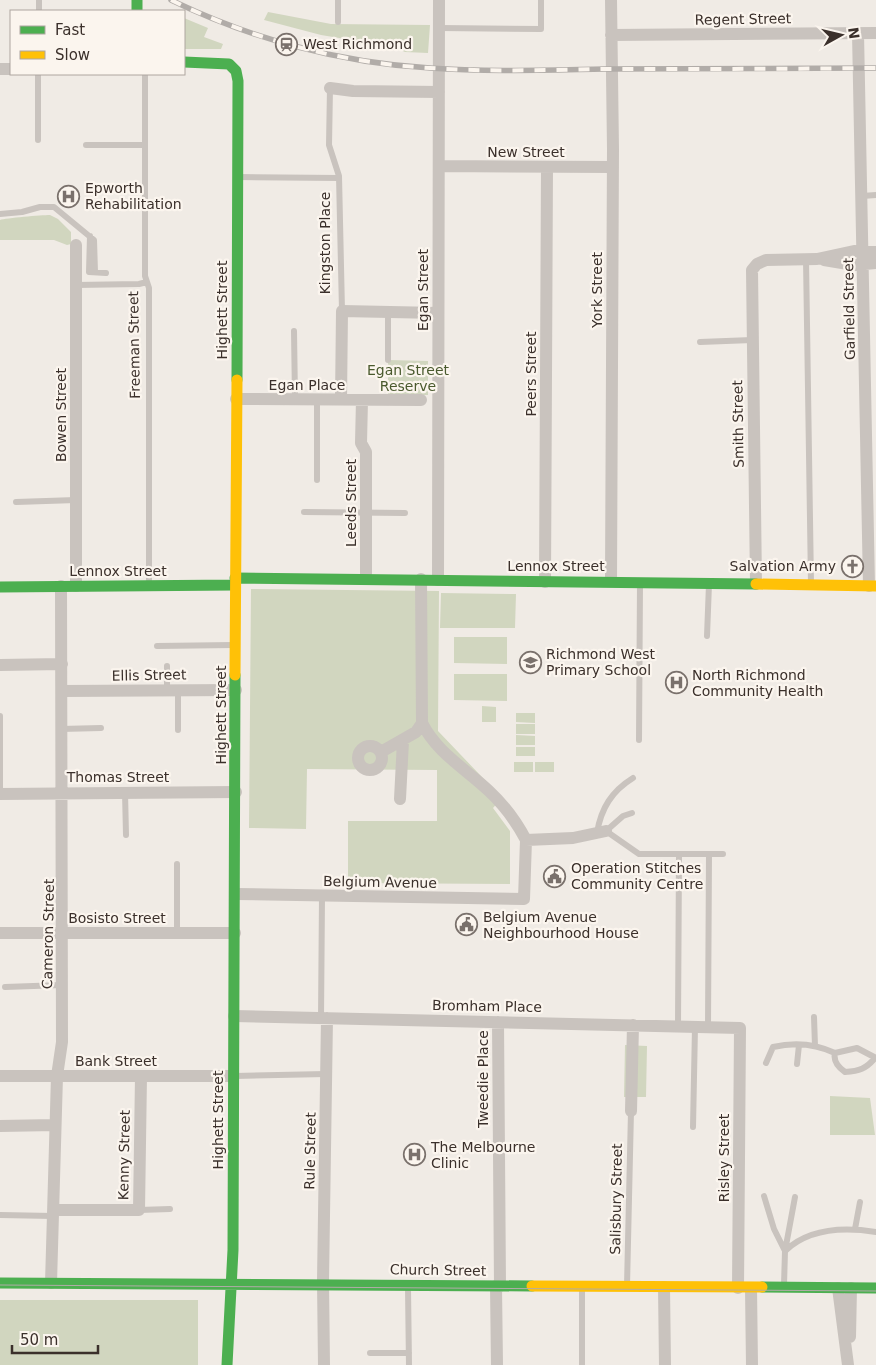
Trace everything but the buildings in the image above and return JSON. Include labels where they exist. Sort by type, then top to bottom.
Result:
[{"type":"street","name":"Egan Street","points":[[438,580],[440,0]]},
{"type":"street","name":"York Street","points":[[611,0],[613,167],[611,581]]},
{"type":"street","name":"Regent Street","points":[[611,36],[876,32]]},
{"type":"street","name":"Garfield Street","points":[[858,33],[872,586]]},
{"type":"street","name":"Highett Street","points":[[185,62],[225,63],[233,67],[238,80],[235,582],[237,645],[236,894],[232,1284],[227,1365]]},
{"type":"street","points":[[330,88],[353,91],[439,92]]},
{"type":"street","name":"New Street","points":[[439,166],[613,167]]},
{"type":"street","name":"Peers Street","points":[[545,582],[547,167]]},
{"type":"street","name":"Bowen Street","points":[[76,245],[76,586]]},
{"type":"street","points":[[812,259],[863,251],[876,252]]},
{"type":"street","points":[[812,259],[863,264],[876,263]]},
{"type":"street","name":"Smith Street","points":[[756,584],[752,270],[757,264],[766,260],[812,259]]},
{"type":"street","points":[[342,311],[438,313]]},
{"type":"street","name":"Kingston Place","points":[[341,400],[342,311]]},
{"type":"street","name":"Egan Place","points":[[236,399],[295,401],[420,400]]},
{"type":"street","name":"Leeds Street","points":[[362,400],[361,443],[366,452],[366,578]]},
{"type":"street","name":"Lennox Street","points":[[0,587],[148,586],[280,578],[872,586]]},
{"type":"street","points":[[421,579],[422,723],[429,737],[503,806],[526,840],[573,838],[601,832]]},
{"type":"street","name":"Cameron Street","points":[[51,1283],[57,1076],[62,1042],[62,586]]},
{"type":"street","points":[[0,665],[62,664]]},
{"type":"street","name":"Ellis Street","points":[[62,691],[236,690]]},
{"type":"street","points":[[381,752],[416,732],[422,723]]},
{"type":"street","points":[[400,798],[403,741]]},
{"type":"street","name":"Thomas Street","points":[[0,794],[236,792]]},
{"type":"street","name":"Belgium Avenue","points":[[236,894],[524,899],[526,840]]},
{"type":"street","name":"Bosisto Street","points":[[0,933],[235,933]]},
{"type":"street","name":"Bromham Place","points":[[234,1016],[740,1028]]},
{"type":"street","name":"Rule Street","points":[[324,1018],[326,1074],[323,1284],[324,1365]]},
{"type":"street","name":"Tweedie Place","points":[[497,1365],[498,1022]]},
{"type":"street","points":[[631,1111],[633,1025]]},
{"type":"street","name":"Risley Street","points":[[740,1028],[745,1288],[752,1365]]},
{"type":"street","name":"Bank Street","points":[[0,1076],[233,1076]]},
{"type":"street","name":"Kenny Street","points":[[53,1213],[139,1210],[141,1076]]},
{"type":"street","points":[[0,1126],[56,1125]]},
{"type":"street","name":"Church Street","points":[[0,1282],[876,1288]]},
{"type":"street","points":[[664,1287],[665,1365]]},
{"type":"street","points":[[845,1288],[851,1325],[847,1360]]},
{"type":"lane","points":[[338,0],[338,22]]},
{"type":"lane","points":[[440,28],[541,29],[541,0]]},
{"type":"lane","points":[[38,75],[38,140]]},
{"type":"lane","name":"Freeman Street","points":[[145,75],[145,276],[149,288],[150,361],[148,586]]},
{"type":"lane","name":"Kingston Place","points":[[330,88],[330,145],[339,178],[342,311]]},
{"type":"lane","points":[[86,145],[144,146]]},
{"type":"lane","points":[[238,177],[339,178]]},
{"type":"lane","points":[[862,196],[876,195]]},
{"type":"lane","points":[[0,214],[22,212],[40,207],[54,207],[90,236],[90,272],[106,273]]},
{"type":"lane","points":[[811,585],[812,259]]},
{"type":"lane","points":[[76,284],[139,284],[147,282]]},
{"type":"lane","points":[[388,312],[388,360]]},
{"type":"lane","points":[[294,331],[295,401]]},
{"type":"lane","points":[[700,342],[752,340]]},
{"type":"lane","name":"Egan Place","points":[[420,400],[438,399]]},
{"type":"lane","points":[[317,401],[317,480]]},
{"type":"lane","points":[[16,502],[76,500]]},
{"type":"lane","points":[[304,512],[405,513]]},
{"type":"lane","points":[[639,740],[640,582]]},
{"type":"lane","points":[[707,636],[709,583]]},
{"type":"lane","points":[[157,646],[237,645]]},
{"type":"lane","points":[[166,666],[173,690],[178,730]]},
{"type":"lane","points":[[0,716],[0,794]]},
{"type":"lane","points":[[61,729],[101,728]]},
{"type":"lane","points":[[601,832],[601,812],[621,786],[633,778]]},
{"type":"lane","points":[[125,792],[126,835]]},
{"type":"lane","points":[[601,832],[623,816],[632,813]]},
{"type":"lane","points":[[601,832],[639,854],[723,854]]},
{"type":"lane","points":[[693,1127],[701,1027],[709,854]]},
{"type":"lane","points":[[678,1026],[679,855]]},
{"type":"lane","points":[[177,933],[178,864]]},
{"type":"lane","points":[[322,896],[324,1018]]},
{"type":"lane","points":[[4,986],[62,985]]},
{"type":"lane","points":[[814,1017],[815,1046]]},
{"type":"lane","points":[[797,1064],[799,1045]]},
{"type":"lane","points":[[766,1062],[773,1047],[799,1045],[815,1046],[835,1053],[857,1048],[866,1051],[875,1058],[868,1066],[858,1071],[845,1072],[837,1065],[834,1058],[835,1053]]},
{"type":"lane","points":[[233,1076],[326,1074]]},
{"type":"lane","name":"Salisbury Street","points":[[627,1287],[631,1111]]},
{"type":"lane","points":[[764,1196],[774,1229],[785,1251]]},
{"type":"lane","points":[[784,1288],[785,1251],[795,1197]]},
{"type":"lane","points":[[855,1229],[860,1202]]},
{"type":"lane","points":[[139,1210],[170,1208]]},
{"type":"lane","points":[[0,1216],[53,1213]]},
{"type":"lane","points":[[785,1251],[793,1244],[822,1232],[855,1229],[876,1232]]},
{"type":"lane","points":[[408,1284],[409,1365]]},
{"type":"lane","points":[[582,1286],[582,1365]]},
{"type":"lane","points":[[370,1353],[409,1353]]},
{"type":"green space","points":[[268,12],[331,24],[430,25],[428,53],[405,52],[394,47],[321,35],[264,20]]},
{"type":"green space","points":[[185,18],[208,28],[204,37],[223,44],[221,49],[185,49]]},
{"type":"green space","points":[[50,215],[58,219],[71,232],[71,244],[67,245],[54,240],[0,240],[0,220]]},
{"type":"green space","name":"Egan Street Reserve","points":[[388,360],[428,361],[428,395],[388,395]]},
{"type":"green space","points":[[251,589],[439,591],[438,731],[502,798],[493,808],[510,831],[510,884],[348,883],[348,821],[437,821],[437,770],[307,769],[306,829],[249,828]]},
{"type":"green space","points":[[441,593],[516,594],[515,628],[440,628]]},
{"type":"green space","points":[[454,637],[507,637],[507,664],[454,663]]},
{"type":"green space","points":[[454,674],[507,674],[507,701],[454,700]]},
{"type":"green space","points":[[482,706],[496,707],[496,722],[482,722]]},
{"type":"green space","points":[[516,713],[535,713],[535,723],[516,722]]},
{"type":"green space","points":[[516,724],[535,724],[535,734],[516,734]]},
{"type":"green space","points":[[516,735],[535,736],[535,745],[516,745]]},
{"type":"green space","points":[[516,747],[535,747],[535,756],[516,756]]},
{"type":"green space","points":[[514,762],[533,762],[533,772],[514,772]]},
{"type":"green space","points":[[535,762],[554,762],[554,772],[535,772]]},
{"type":"green space","points":[[625,1045],[647,1046],[646,1097],[624,1097]]},
{"type":"green space","points":[[830,1096],[870,1098],[875,1135],[830,1135]]},
{"type":"green space","points":[[0,1300],[198,1300],[198,1365],[0,1365]]},
{"type":"tram line","points":[[0,1285],[876,1291]]},
{"type":"railway","points":[[171,0],[233,26],[297,47],[363,61],[397,65],[495,70],[876,68]]},
{"type":"traffic: fast","points":[[137,0],[137,10]]},
{"type":"traffic: fast","points":[[185,62],[229,64],[236,71],[238,81],[237,380]]},
{"type":"traffic: fast","points":[[235,578],[756,584]]},
{"type":"traffic: fast","points":[[0,587],[235,585]]},
{"type":"traffic: fast","points":[[227,1365],[233,1250],[235,675]]},
{"type":"traffic: fast","points":[[0,1283],[532,1286]]},
{"type":"traffic: fast","points":[[762,1287],[876,1288]]},
{"type":"traffic: slow","points":[[235,675],[237,380]]},
{"type":"traffic: slow","points":[[756,584],[876,586]]},
{"type":"traffic: slow","points":[[532,1286],[762,1287]]},
{"type":"place","name":"West Richmond","points":[[287,44]]},
{"type":"place","name":"Epworth Rehabilitation","points":[[69,196]]},
{"type":"place","name":"Salvation Army","points":[[852,566]]},
{"type":"place","name":"Richmond West Primary School","points":[[530,662]]},
{"type":"place","name":"North Richmond Community Health","points":[[676,683]]},
{"type":"place","name":"Operation Stitches Community Centre","points":[[555,876]]},
{"type":"place","name":"Belgium Avenue Neighbourhood House","points":[[467,925]]},
{"type":"place","name":"The Melbourne Clinic","points":[[415,1155]]}]
